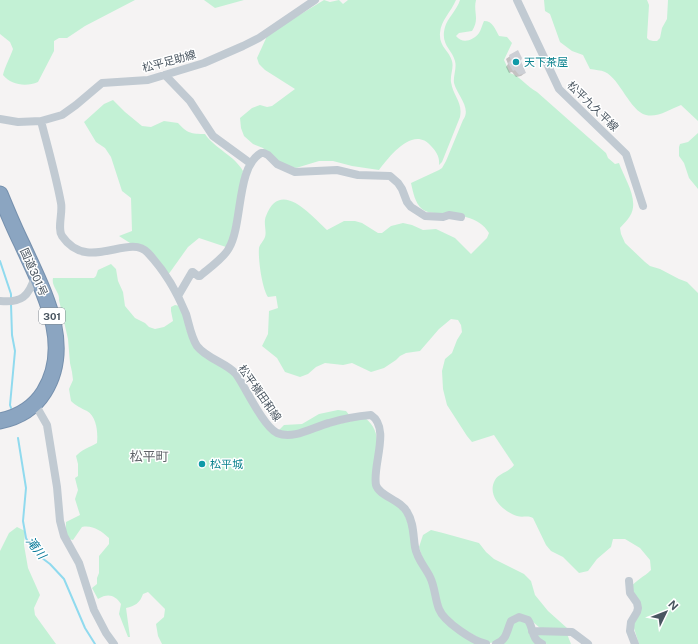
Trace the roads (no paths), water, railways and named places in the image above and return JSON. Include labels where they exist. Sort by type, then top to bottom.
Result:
[{"type":"highway","name":"国道301号","points":[[0,194],[45,295],[55,327],[56,359],[54,370],[48,386],[34,404],[22,413],[0,421]]},
{"type":"street","name":"松平足助線","points":[[0,118],[18,122],[41,121],[62,115],[102,83],[148,80],[204,63],[243,46],[282,23],[315,0]]},
{"type":"street","name":"松平九久平線","points":[[517,0],[559,89],[626,154],[643,206]]},
{"type":"street","points":[[165,75],[190,101],[213,136],[250,163]]},
{"type":"street","name":"松平槇田和線","points":[[41,121],[61,205],[61,234],[64,239],[69,244],[88,253],[126,247],[143,249],[147,252],[178,296],[196,345],[208,356],[235,373],[268,426],[276,432],[282,434],[295,434],[330,422],[371,415],[374,417],[378,422],[380,438],[376,486],[381,493],[402,505],[408,513],[414,531],[417,554],[432,583],[437,605],[442,616],[452,625],[481,643],[486,644]]},
{"type":"street","points":[[178,296],[192,272],[200,276],[227,252],[230,247],[238,218],[246,174],[250,163],[258,154],[264,152],[277,164],[295,172],[337,170],[358,175],[390,176],[398,182],[406,202],[425,216],[444,217],[449,215],[461,217]]},
{"type":"street","points":[[0,301],[20,300],[28,293],[36,273]]},
{"type":"street","points":[[34,404],[47,425],[57,487],[60,521],[64,536],[79,563],[94,610],[106,633],[114,644]]},
{"type":"street","points":[[629,581],[628,588],[637,603],[638,608],[630,631],[635,644]]},
{"type":"street","points":[[496,644],[504,639],[511,621],[515,618],[524,618],[528,620],[531,625],[533,635],[536,640],[542,644]]},
{"type":"street","points":[[532,631],[572,632],[588,644]]},
{"type":"waterway","name":"滝川","points":[[0,261],[11,294],[11,300]]},
{"type":"waterway","name":"滝川","points":[[11,304],[12,335],[15,351],[10,405],[11,408]]},
{"type":"waterway","name":"滝川","points":[[18,438],[26,488],[23,521],[26,538],[30,546],[64,579],[85,628],[95,644]]},
{"type":"place","name":"天下茶屋","points":[[516,62]]},
{"type":"place","name":"松平城","points":[[202,464]]},
{"type":"district","name":"松平町","points":[[149,456]]}]
